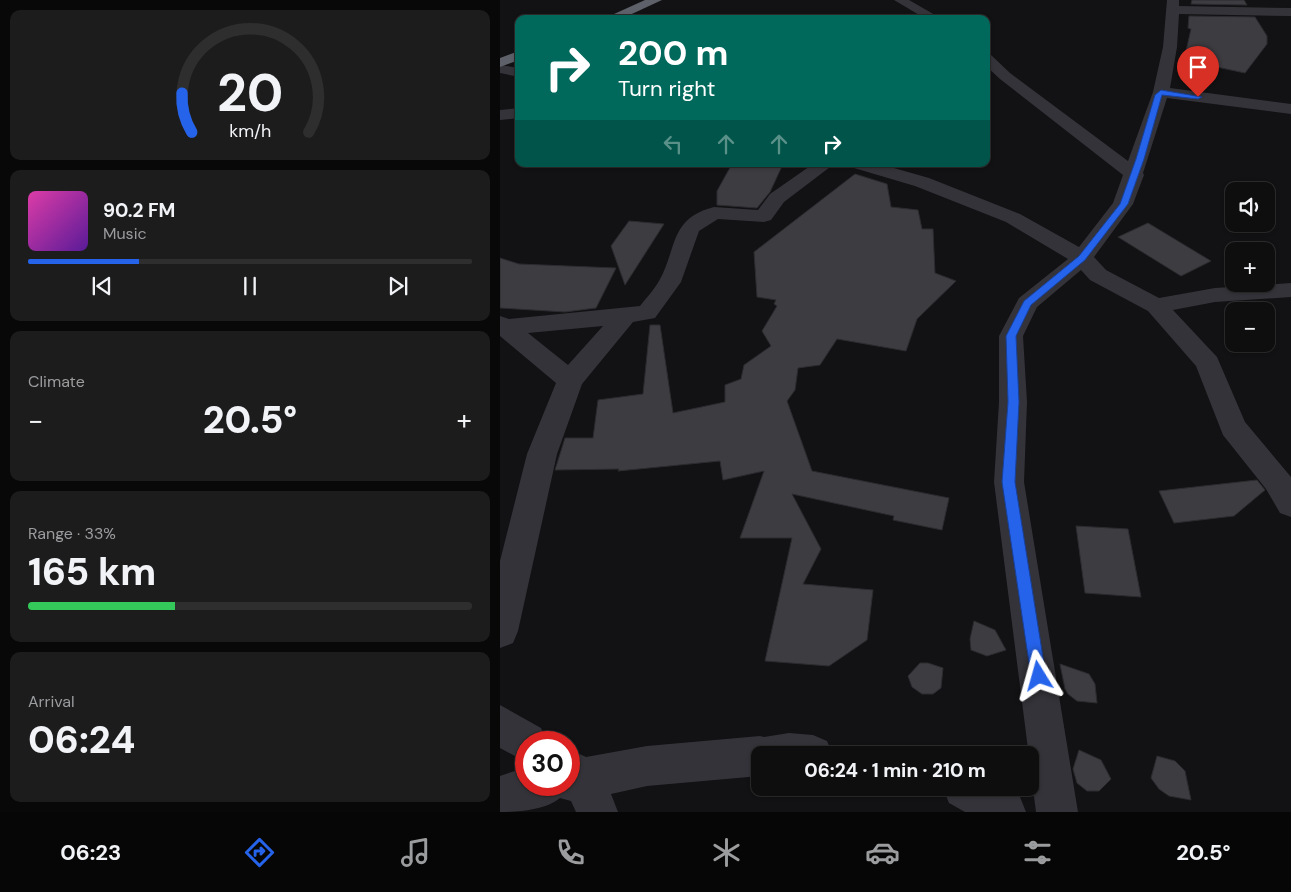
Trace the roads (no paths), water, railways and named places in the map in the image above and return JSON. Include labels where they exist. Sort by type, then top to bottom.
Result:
[{"type":"highway","points":[[619,15],[656,0]]},
{"type":"highway","points":[[500,63],[515,57]]},
{"type":"street","points":[[900,0],[928,15]]},
{"type":"street","points":[[1057,812],[1025,580],[1009,482],[1013,402],[1011,336],[1027,303],[1082,258],[1124,204],[1161,92],[1173,5],[1291,12]]},
{"type":"street","points":[[990,65],[998,80],[1135,175]]},
{"type":"street","points":[[500,69],[515,72]]},
{"type":"street","points":[[1161,92],[1291,109]]},
{"type":"street","points":[[500,115],[515,113]]},
{"type":"street","points":[[502,326],[647,313],[670,282],[690,228],[714,214],[764,216],[777,198],[821,167]]},
{"type":"street","points":[[871,167],[922,182],[1013,218],[1082,258],[1098,275],[1156,306],[1208,362],[1233,427],[1277,480],[1291,504]]},
{"type":"street","points":[[1156,306],[1215,295],[1291,290]]},
{"type":"street","points":[[500,631],[542,454],[570,381],[626,315]]},
{"type":"street","points":[[502,326],[570,381]]},
{"type":"street","points":[[500,725],[515,734]]},
{"type":"street","points":[[580,783],[648,766],[751,757]]},
{"type":"street","points":[[500,798],[515,791]]},
{"type":"street","points":[[978,796],[1005,812]]}]
